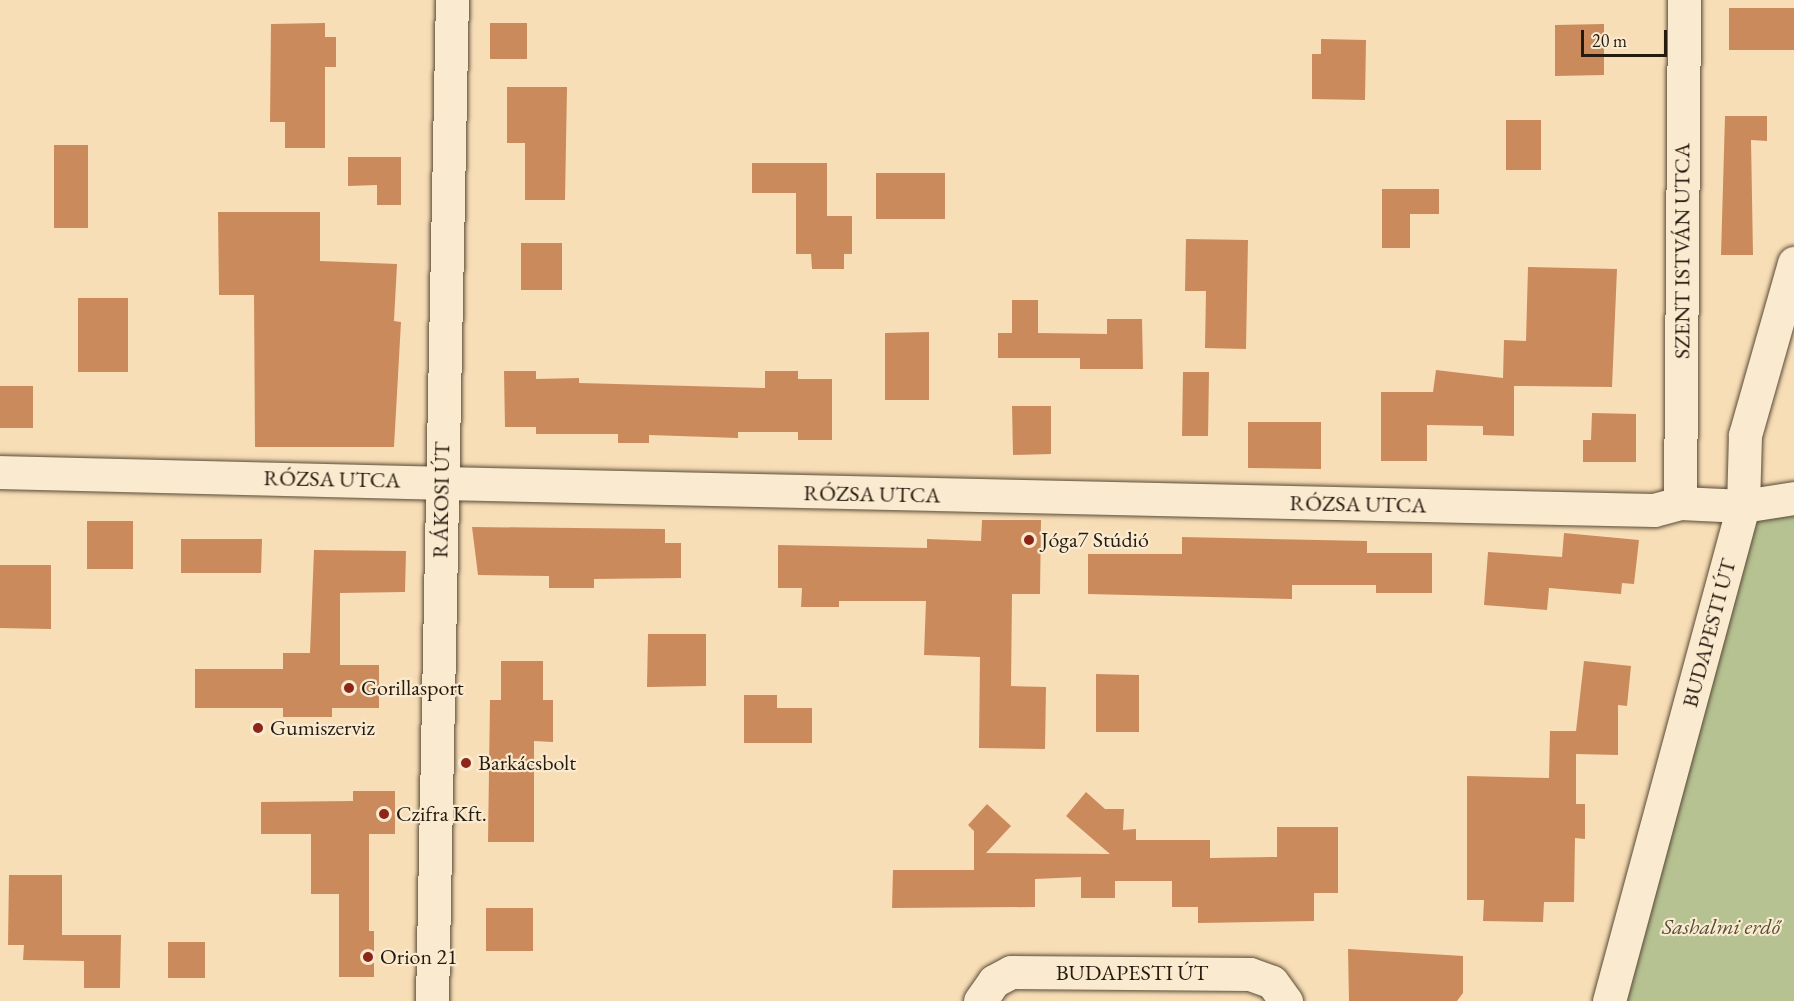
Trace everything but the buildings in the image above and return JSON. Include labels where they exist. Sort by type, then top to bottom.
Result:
[{"type":"street","name":"RÁKOSI ÚT","points":[[432,1001],[452,0]]},
{"type":"street","name":"SZENT ISTVÁN UTCA","points":[[1680,503],[1684,0]]},
{"type":"street","name":"BUDAPESTI ÚT","points":[[1609,1001],[1743,506],[1745,435],[1794,263]]},
{"type":"street","name":"RÓZSA UTCA","points":[[0,472],[1642,510],[1680,503],[1743,506],[1794,498]]},
{"type":"street","name":"BUDAPESTI ÚT","points":[[980,1001],[994,981],[1011,972],[1250,974],[1272,982],[1286,1001]]},
{"type":"green space","name":"Sashalmi erdő","points":[[1794,509],[1794,1001],[1627,1001],[1751,513]]},
{"type":"place","name":"Jóga7 Stúdió","points":[[1029,540]]},
{"type":"place","name":"Gorillasport","points":[[349,688]]},
{"type":"place","name":"Gumiszerviz","points":[[258,728]]},
{"type":"place","name":"Barkácsbolt","points":[[466,763]]},
{"type":"place","name":"Czifra Kft.","points":[[384,814]]},
{"type":"place","name":"Orion 21","points":[[368,957]]}]
